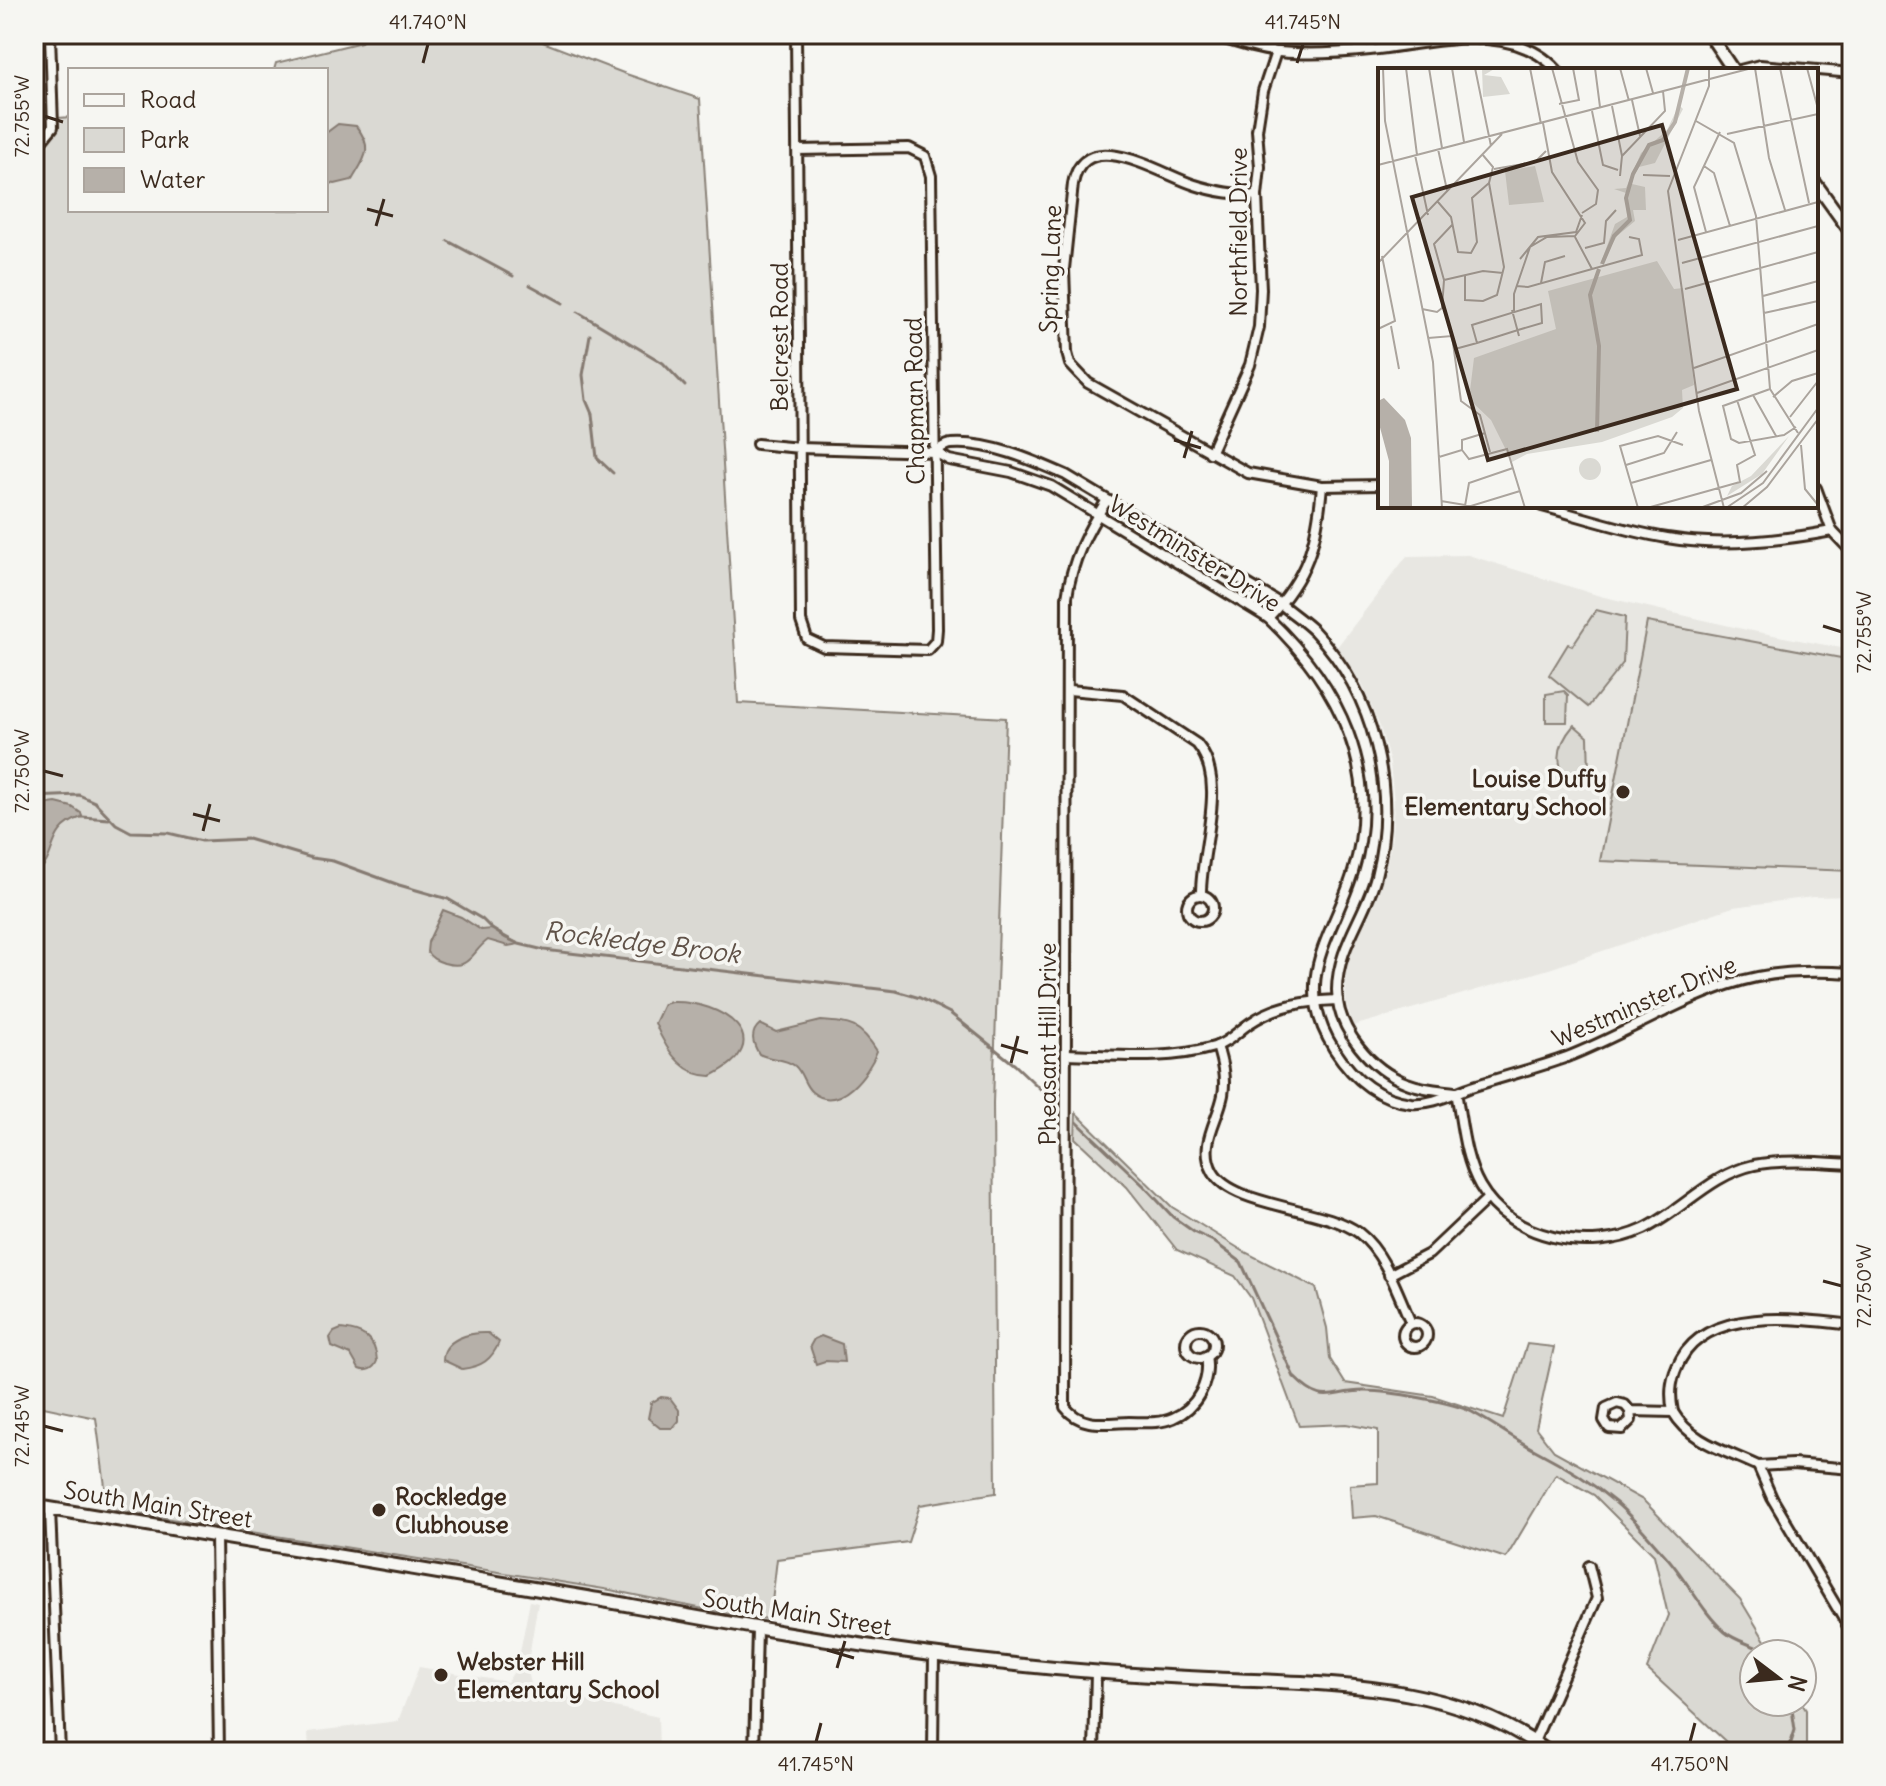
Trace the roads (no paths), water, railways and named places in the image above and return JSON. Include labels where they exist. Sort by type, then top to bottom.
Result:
[{"type":"main road","name":"South Main Street","points":[[34,1506],[757,1629],[934,1655],[1096,1672],[1296,1681],[1371,1688],[1458,1707],[1490,1719],[1548,1752]]},
{"type":"street","points":[[34,146],[46,138],[53,127],[50,34]]},
{"type":"street","name":"Belcrest Road","points":[[796,34],[801,621],[807,639]]},
{"type":"street","points":[[1207,34],[1276,52],[1369,50],[1471,38],[1512,44],[1534,53],[1554,68]]},
{"type":"street","points":[[1709,34],[1732,68]]},
{"type":"street","name":"Northfield Drive","points":[[1210,453],[1250,365],[1259,327],[1261,289],[1257,196],[1260,167],[1257,130],[1263,91],[1276,52]]},
{"type":"street","points":[[1748,68],[1760,65],[1794,68]]},
{"type":"street","points":[[1818,70],[1852,73]]},
{"type":"street","name":"Chapman Road","points":[[797,150],[909,148],[925,156],[931,176],[936,641],[928,650],[917,651],[824,647],[807,639]]},
{"type":"street","name":"Spring Lane","points":[[1257,196],[1223,193],[1194,185],[1116,154],[1099,154],[1083,162],[1075,173],[1073,184],[1064,269],[1070,364],[1088,383],[1248,473],[1322,486],[1378,485]]},
{"type":"street","points":[[1818,187],[1852,234]]},
{"type":"street","name":"Westminster Drive","points":[[935,452],[948,443],[993,449],[1066,475],[1281,604],[1312,630],[1348,679],[1369,722],[1383,778],[1385,814],[1378,866],[1366,905],[1346,946],[1338,978],[1338,1000],[1358,1045],[1383,1070],[1416,1087],[1456,1092]]},
{"type":"street","name":"Westminster Drive","points":[[757,444],[935,452],[949,460],[1011,472],[1051,486],[1268,618],[1288,638],[1326,685],[1341,711],[1353,741],[1359,771],[1362,813],[1358,851],[1344,899],[1319,958],[1316,1001],[1335,1050],[1355,1075],[1373,1090],[1395,1100],[1433,1102],[1567,1056],[1724,986],[1784,972],[1852,973]]},
{"type":"street","points":[[1268,618],[1302,576],[1313,549],[1322,486]]},
{"type":"street","points":[[1818,493],[1832,531],[1852,552]]},
{"type":"street","name":"Pheasant Hill Drive","points":[[1107,500],[1078,551],[1070,571],[1067,597],[1065,1407],[1081,1421],[1094,1424],[1174,1418],[1191,1406],[1201,1392],[1208,1369],[1206,1356]]},
{"type":"street","points":[[1549,508],[1669,539],[1797,538],[1832,531]]},
{"type":"street","points":[[1069,690],[1123,695],[1197,744],[1204,752],[1212,772],[1212,790],[1201,895]]},
{"type":"street","points":[[1067,1054],[1172,1057],[1217,1046],[1272,1011],[1316,1001],[1338,1000]]},
{"type":"street","points":[[1217,1046],[1224,1074],[1223,1091],[1209,1134],[1208,1153],[1209,1163],[1218,1179],[1240,1193],[1351,1227],[1370,1243],[1411,1323]]},
{"type":"street","points":[[1456,1092],[1468,1156],[1488,1198],[1515,1221],[1539,1233],[1564,1239],[1593,1241],[1631,1234],[1646,1228],[1707,1184],[1753,1165],[1801,1161],[1852,1164]]},
{"type":"street","points":[[1389,1275],[1429,1254],[1488,1198]]},
{"type":"street","points":[[1852,1325],[1760,1320],[1735,1322],[1710,1331],[1688,1347],[1674,1372],[1669,1395],[1673,1412],[1695,1437],[1758,1466],[1793,1464],[1852,1469]]},
{"type":"street","points":[[1630,1411],[1673,1412]]},
{"type":"street","points":[[1758,1466],[1772,1498],[1848,1621],[1852,1633]]},
{"type":"street","points":[[50,1509],[60,1752]]},
{"type":"street","points":[[216,1536],[219,1752]]},
{"type":"street","points":[[1534,1742],[1597,1598],[1589,1566]]},
{"type":"street","points":[[754,1752],[757,1629]]},
{"type":"street","points":[[933,1752],[934,1655]]},
{"type":"street","points":[[1094,1752],[1096,1672]]},
{"type":"water","points":[[338,124],[356,126],[362,134],[366,154],[352,180],[328,182],[328,132]]},
{"type":"water","points":[[56,803],[72,807],[82,817],[62,829],[47,861],[34,874],[34,806]]},
{"type":"water","points":[[443,910],[481,930],[492,929],[519,944],[508,946],[488,940],[470,959],[460,964],[436,960],[427,952],[428,942]]},
{"type":"water","points":[[671,1002],[709,1008],[737,1025],[743,1037],[742,1049],[732,1063],[711,1076],[691,1071],[676,1059],[655,1023],[664,1004]]},
{"type":"water","points":[[821,1021],[860,1030],[877,1051],[852,1088],[832,1098],[812,1092],[791,1063],[759,1054],[753,1039],[754,1031],[760,1024],[776,1032]]},
{"type":"water","points":[[341,1329],[361,1334],[371,1341],[377,1361],[372,1368],[359,1369],[351,1355],[332,1347],[330,1338]]},
{"type":"water","points":[[488,1333],[499,1342],[485,1362],[462,1369],[443,1360],[452,1342],[473,1334]]},
{"type":"water","points":[[821,1336],[842,1344],[844,1362],[816,1364],[810,1346],[814,1339]]},
{"type":"water","points":[[661,1397],[670,1398],[679,1410],[679,1421],[673,1428],[660,1428],[648,1418],[651,1403]]},
{"type":"waterway","points":[[448,241],[513,276]]},
{"type":"waterway","points":[[530,285],[563,303]]},
{"type":"waterway","points":[[578,312],[663,363],[685,386]]},
{"type":"waterway","points":[[590,335],[583,375],[586,400],[592,414],[597,458],[613,473]]},
{"type":"waterway","name":"Rockledge Brook","points":[[34,797],[79,795],[95,802],[116,824],[131,832],[168,833],[202,841],[248,839],[333,861],[448,899],[506,938],[544,950],[896,991],[920,998],[950,1013],[1015,1065],[1050,1098]]},
{"type":"waterway","points":[[82,817],[109,819]]},
{"type":"waterway","name":"Rockledge Brook","points":[[1077,1122],[1173,1217],[1241,1262],[1294,1377],[1305,1387],[1314,1393],[1329,1396],[1354,1391],[1404,1395],[1450,1404],[1472,1412],[1577,1474],[1616,1503],[1673,1564],[1716,1624],[1738,1640]]},
{"type":"waterway","name":"Rockledge Brook","points":[[1788,1752],[1795,1730],[1793,1718]]},
{"type":"place","name":"Louise Duffy Elementary School","points":[[1623,792]]},
{"type":"place","name":"Rockledge Clubhouse","points":[[379,1510]]},
{"type":"place","name":"Webster Hill Elementary School","points":[[441,1675]]}]
